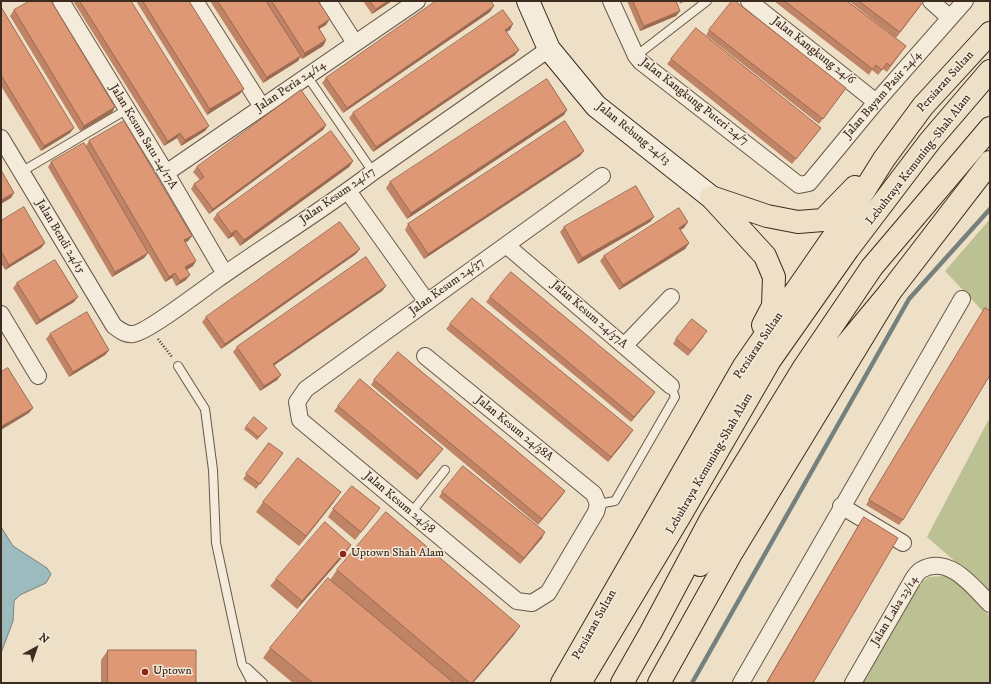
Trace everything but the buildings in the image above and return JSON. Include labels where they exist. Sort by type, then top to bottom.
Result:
[{"type":"main road","name":"Persiaran Sultan","points":[[562,683],[744,366],[849,213],[884,158],[923,106],[990,33]]},
{"type":"main road","name":"Lebuhraya Kemuning–Shah Alam","points":[[848,249],[930,141],[990,71]]},
{"type":"main road","points":[[622,683],[711,519],[803,369],[872,267],[990,128]]},
{"type":"main road","points":[[711,197],[767,216],[798,222],[822,220],[884,158]]},
{"type":"main road","points":[[651,632],[708,555],[816,381],[890,292],[990,162]]},
{"type":"main road","points":[[711,197],[765,256],[774,277],[773,306],[744,366]]},
{"type":"main road","name":"Lebuhraya Kemuning-Shah Alam","points":[[580,683],[681,514],[770,360],[848,249]]},
{"type":"main road","points":[[659,683],[732,552],[890,292]]},
{"type":"street","name":"Jalan Kesum Satu 24/17A","points":[[61,1],[126,110],[166,173],[224,274]]},
{"type":"street","points":[[195,1],[262,107]]},
{"type":"street","points":[[328,1],[355,43]]},
{"type":"street","name":"Jalan Peria 24/14","points":[[166,173],[417,1]]},
{"type":"street","name":"Jalan Rebung 24/13","points":[[528,1],[549,49],[596,106],[711,197]]},
{"type":"street","name":"Jalan Kangkung Puteri 24/7","points":[[611,1],[636,56],[641,62],[799,185]]},
{"type":"street","name":"Jalan Kangkung 24/6","points":[[749,1],[876,102]]},
{"type":"street","points":[[930,1],[950,18]]},
{"type":"street","name":"Jalan Bayam Pasir 24/4","points":[[799,185],[809,183],[876,102],[965,1]]},
{"type":"street","name":"Jalan Kesum 24/17","points":[[123,332],[134,334],[149,327],[224,274],[348,191],[549,49]]},
{"type":"street","name":"Jalan Bendi 24/15","points":[[1,138],[114,326],[123,332]]},
{"type":"street","name":"Jalan Kesum 24/37","points":[[297,402],[306,389],[602,176]]},
{"type":"street","points":[[348,191],[427,302]]},
{"type":"street","name":"Jalan Kesum 24/37A","points":[[506,245],[671,386]]},
{"type":"street","points":[[624,346],[671,297]]},
{"type":"street","points":[[741,683],[841,506],[962,299]]},
{"type":"street","points":[[1,314],[38,376]]},
{"type":"street","name":"Jalan Kesum 24/38A","points":[[426,356],[594,494],[598,504]]},
{"type":"street","name":"Jalan Kesum 24/38","points":[[297,402],[300,420],[517,602],[532,603],[548,593],[596,512],[598,504]]},
{"type":"street","points":[[841,506],[903,542]]},
{"type":"street","name":"Jalan Laba 23/14","points":[[852,683],[913,579],[920,570],[930,567],[944,567],[955,571],[990,604]]},
{"type":"lane","points":[[636,56],[707,1]]},
{"type":"lane","points":[[307,76],[373,172]]},
{"type":"lane","points":[[21,172],[126,110]]},
{"type":"lane","points":[[178,366],[205,409],[213,470],[216,543],[242,664],[252,683]]},
{"type":"lane","points":[[598,504],[615,501],[675,397],[671,386]]},
{"type":"lane","points":[[411,513],[445,470]]},
{"type":"lane","points":[[242,664],[263,683]]},
{"type":"path","points":[[149,327],[178,366]]},
{"type":"green space","points":[[990,219],[990,319],[945,271]]},
{"type":"green space","points":[[990,417],[990,592],[927,537]]},
{"type":"green space","points":[[945,576],[959,585],[990,616],[990,683],[863,683],[920,583],[929,577]]},
{"type":"water","points":[[1,527],[13,546],[47,568],[51,574],[46,583],[20,595],[14,601],[13,621],[1,653]]},
{"type":"waterway","points":[[692,683],[909,299],[990,209]]},
{"type":"place","name":"Uptown Shah Alam","points":[[343,554]]},
{"type":"place","name":"Uptown","points":[[145,672]]}]
